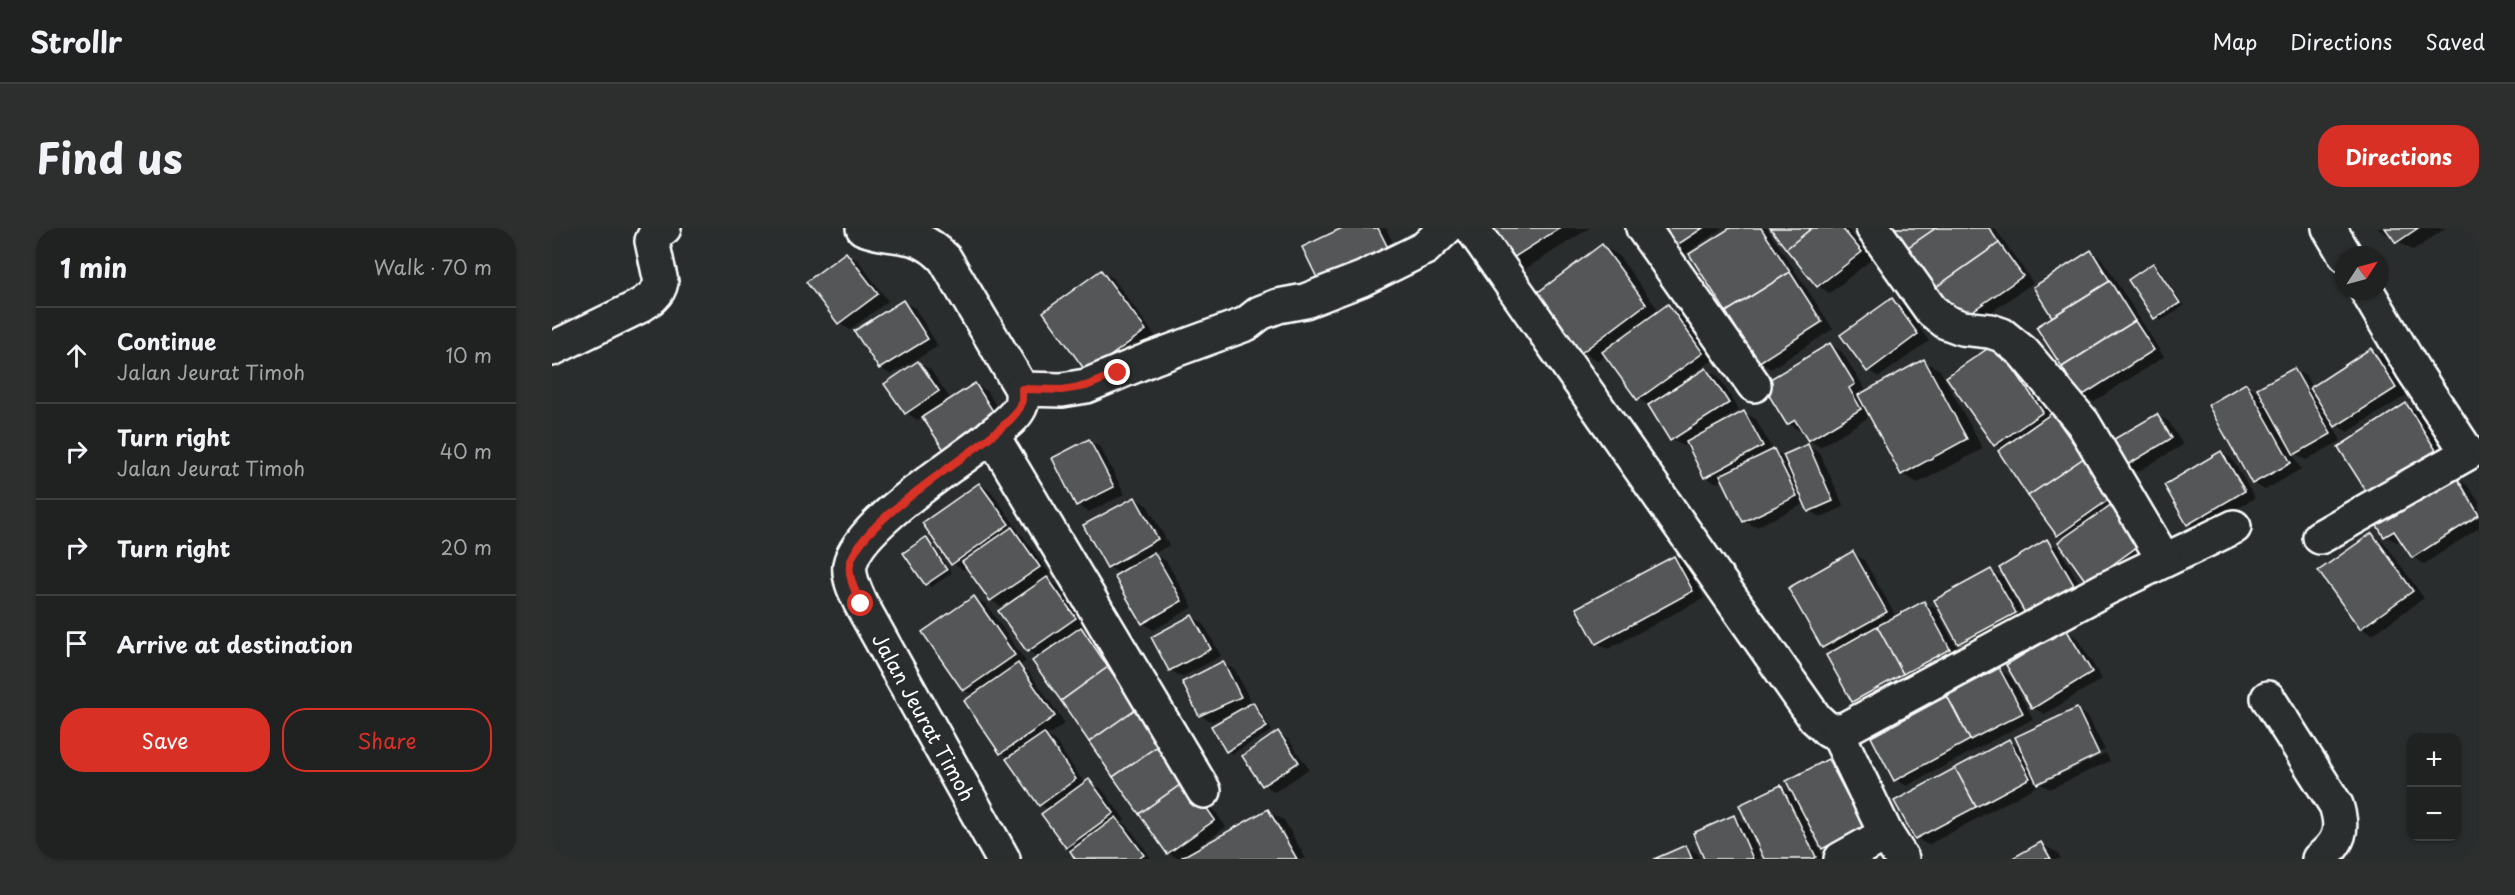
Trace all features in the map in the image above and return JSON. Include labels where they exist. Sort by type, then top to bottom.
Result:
[{"type":"street","points":[[552,349],[638,307],[660,289],[661,282],[652,241],[656,233],[664,228]]},
{"type":"street","points":[[863,228],[924,240],[936,248],[945,259],[1022,389],[1062,390],[1086,386],[1153,358],[1238,327],[1278,306],[1305,301],[1362,279],[1425,248],[1446,228]]},
{"type":"street","points":[[1472,228],[1823,728],[1837,732],[1886,708],[2105,589],[2234,527]]},
{"type":"street","points":[[1643,228],[1754,385]]},
{"type":"street","points":[[1873,228],[1931,310],[1946,322],[1962,328],[1990,331],[2002,335],[2023,352],[2083,423],[2164,560]]},
{"type":"street","points":[[2329,228],[2340,246]]},
{"type":"street","points":[[2320,537],[2474,457],[2412,368],[2372,300]]},
{"type":"street","name":"Jalan Jeurat Timoh","points":[[1003,859],[861,604],[853,587],[850,568],[853,553],[861,541],[888,513],[967,456],[1019,409],[1022,389]]},
{"type":"street","points":[[992,435],[1204,791]]},
{"type":"street","points":[[2268,698],[2336,804],[2341,821],[2339,834],[2328,852],[2319,859]]},
{"type":"street","points":[[1837,732],[1894,847],[1841,859]]},
{"type":"building","points":[[1342,228],[1378,228],[1389,250],[1320,284],[1302,247]]},
{"type":"building","points":[[1478,228],[1560,228],[1502,265]]},
{"type":"building","points":[[1657,228],[1703,228],[1671,249]]},
{"type":"building","points":[[1730,228],[1761,228],[1790,272],[1726,312],[1689,254]]},
{"type":"building","points":[[1770,228],[1812,228],[1786,249]]},
{"type":"building","points":[[1812,228],[1842,228],[1862,252],[1817,287],[1786,249]]},
{"type":"building","points":[[1889,228],[1936,228],[1904,250]]},
{"type":"building","points":[[1936,228],[1989,228],[1999,243],[1932,290],[1904,250]]},
{"type":"building","points":[[2385,228],[2418,228],[2396,243]]},
{"type":"building","points":[[1999,243],[2023,276],[1955,323],[1932,290]]},
{"type":"building","points":[[1602,244],[1646,304],[1581,353],[1537,293]]},
{"type":"building","points":[[2091,250],[2110,281],[2052,317],[2033,287]]},
{"type":"building","points":[[846,252],[878,294],[838,324],[806,282]]},
{"type":"building","points":[[2153,263],[2180,303],[2154,319],[2128,280]]},
{"type":"building","points":[[1101,270],[1146,330],[1087,373],[1043,312]]},
{"type":"building","points":[[1790,272],[1822,322],[1758,363],[1726,312]]},
{"type":"building","points":[[2110,281],[2135,321],[2062,367],[2036,327]]},
{"type":"building","points":[[1892,298],[1918,334],[1867,372],[1840,335]]},
{"type":"building","points":[[903,300],[928,339],[879,369],[854,331]]},
{"type":"building","points":[[1668,304],[1703,353],[1637,400],[1602,352]]},
{"type":"building","points":[[2135,321],[2154,350],[2080,397],[2062,367]]},
{"type":"building","points":[[1830,343],[1855,384],[1849,388],[1861,409],[1808,441],[1795,420],[1787,425],[1762,384]]},
{"type":"building","points":[[1996,343],[2043,412],[1994,446],[1946,377]]},
{"type":"building","points":[[2371,348],[2396,388],[2335,427],[2310,388]]},
{"type":"building","points":[[1924,359],[1967,439],[1901,475],[1858,395]]},
{"type":"building","points":[[918,361],[939,391],[905,414],[884,384]]},
{"type":"building","points":[[1706,368],[1729,403],[1670,441],[1648,405]]},
{"type":"building","points":[[2294,368],[2331,434],[2294,455],[2257,388]]},
{"type":"building","points":[[975,383],[998,419],[946,453],[922,417]]},
{"type":"building","points":[[2246,383],[2291,463],[2252,484],[2208,405]]},
{"type":"building","points":[[2406,403],[2441,458],[2373,502],[2338,447]]},
{"type":"building","points":[[1744,411],[1763,446],[1704,478],[1686,442]]},
{"type":"building","points":[[2052,413],[2084,458],[2028,496],[1998,451]]},
{"type":"building","points":[[2157,414],[2172,438],[2124,467],[2109,442]]},
{"type":"building","points":[[1089,439],[1114,487],[1076,506],[1052,458]]},
{"type":"building","points":[[1808,444],[1833,501],[1808,512],[1783,455]]},
{"type":"building","points":[[1774,449],[1797,496],[1743,522],[1720,475]]},
{"type":"building","points":[[2221,451],[2245,491],[2187,525],[2164,485]]},
{"type":"building","points":[[2084,458],[2111,498],[2057,536],[2028,496]]},
{"type":"building","points":[[2456,476],[2479,515],[2412,558],[2394,531],[2384,537],[2370,514],[2403,492],[2412,505]]},
{"type":"building","points":[[979,483],[1009,524],[951,565],[922,523]]},
{"type":"building","points":[[1135,497],[1158,539],[1107,568],[1083,525]]},
{"type":"building","points":[[2112,504],[2141,544],[2087,583],[2058,542]]},
{"type":"building","points":[[1012,527],[1040,567],[990,601],[962,562]]},
{"type":"building","points":[[2372,533],[2413,591],[2360,629],[2318,571]]},
{"type":"building","points":[[926,537],[947,570],[925,585],[903,553]]},
{"type":"building","points":[[2047,539],[2074,585],[2025,613],[1999,568]]},
{"type":"building","points":[[1853,551],[1887,612],[1822,648],[1788,588]]},
{"type":"building","points":[[1154,552],[1182,601],[1142,624],[1114,576]]},
{"type":"building","points":[[1674,556],[1693,591],[1596,644],[1576,608]]},
{"type":"building","points":[[1991,569],[2016,613],[1958,644],[1934,600]]},
{"type":"building","points":[[1047,577],[1076,618],[1027,652],[998,611]]},
{"type":"building","points":[[974,596],[1015,655],[963,691],[922,632]]},
{"type":"building","points":[[1924,601],[1950,649],[1903,674],[1877,626]]},
{"type":"building","points":[[1192,615],[1211,649],[1169,671],[1151,637]]},
{"type":"building","points":[[1877,626],[1903,674],[1852,702],[1826,655]]},
{"type":"building","points":[[1081,627],[1108,667],[1061,701],[1032,661]]},
{"type":"building","points":[[2066,629],[2092,672],[2032,709],[2006,665]]},
{"type":"building","points":[[1223,661],[1241,697],[1199,716],[1182,682]]},
{"type":"building","points":[[1018,663],[1055,716],[1000,754],[964,701]]},
{"type":"building","points":[[1108,667],[1137,708],[1089,742],[1061,701]]},
{"type":"building","points":[[1999,668],[2023,713],[1970,740],[1947,696]]},
{"type":"building","points":[[1947,696],[1970,740],[1894,781],[1871,737]]},
{"type":"building","points":[[1253,702],[1267,727],[1226,752],[1211,726]]},
{"type":"building","points":[[1137,708],[1162,743],[1113,777],[1089,742]]},
{"type":"building","points":[[2077,708],[2099,754],[2037,784],[2015,737]]},
{"type":"building","points":[[1278,731],[1299,762],[1262,786],[1242,756]]},
{"type":"building","points":[[1044,733],[1076,779],[1039,806],[1006,759]]},
{"type":"building","points":[[2009,739],[2030,778],[1976,807],[1955,768]]},
{"type":"building","points":[[1162,743],[1187,780],[1139,814],[1113,777]]},
{"type":"building","points":[[1828,759],[1864,827],[1822,849],[1786,781]]},
{"type":"building","points":[[1955,768],[1976,807],[1915,839],[1894,801]]},
{"type":"building","points":[[1089,779],[1114,813],[1066,848],[1041,814]]},
{"type":"building","points":[[1187,780],[1215,820],[1167,854],[1139,814]]},
{"type":"building","points":[[1781,785],[1816,857],[1812,859],[1764,859],[1739,805]]},
{"type":"building","points":[[1268,809],[1297,859],[1183,859],[1182,857]]},
{"type":"building","points":[[1734,815],[1753,859],[1704,859],[1693,833]]},
{"type":"building","points":[[1116,817],[1144,855],[1138,859],[1075,859],[1070,851]]},
{"type":"building","points":[[2041,842],[2051,859],[2011,859]]},
{"type":"building","points":[[1686,845],[1692,859],[1654,859]]},
{"type":"route","points":[[861,604],[853,587],[850,568],[853,553],[861,541],[888,513],[967,456],[1010,419],[1019,409],[1022,389],[1062,390],[1086,386],[1118,373]]}]
